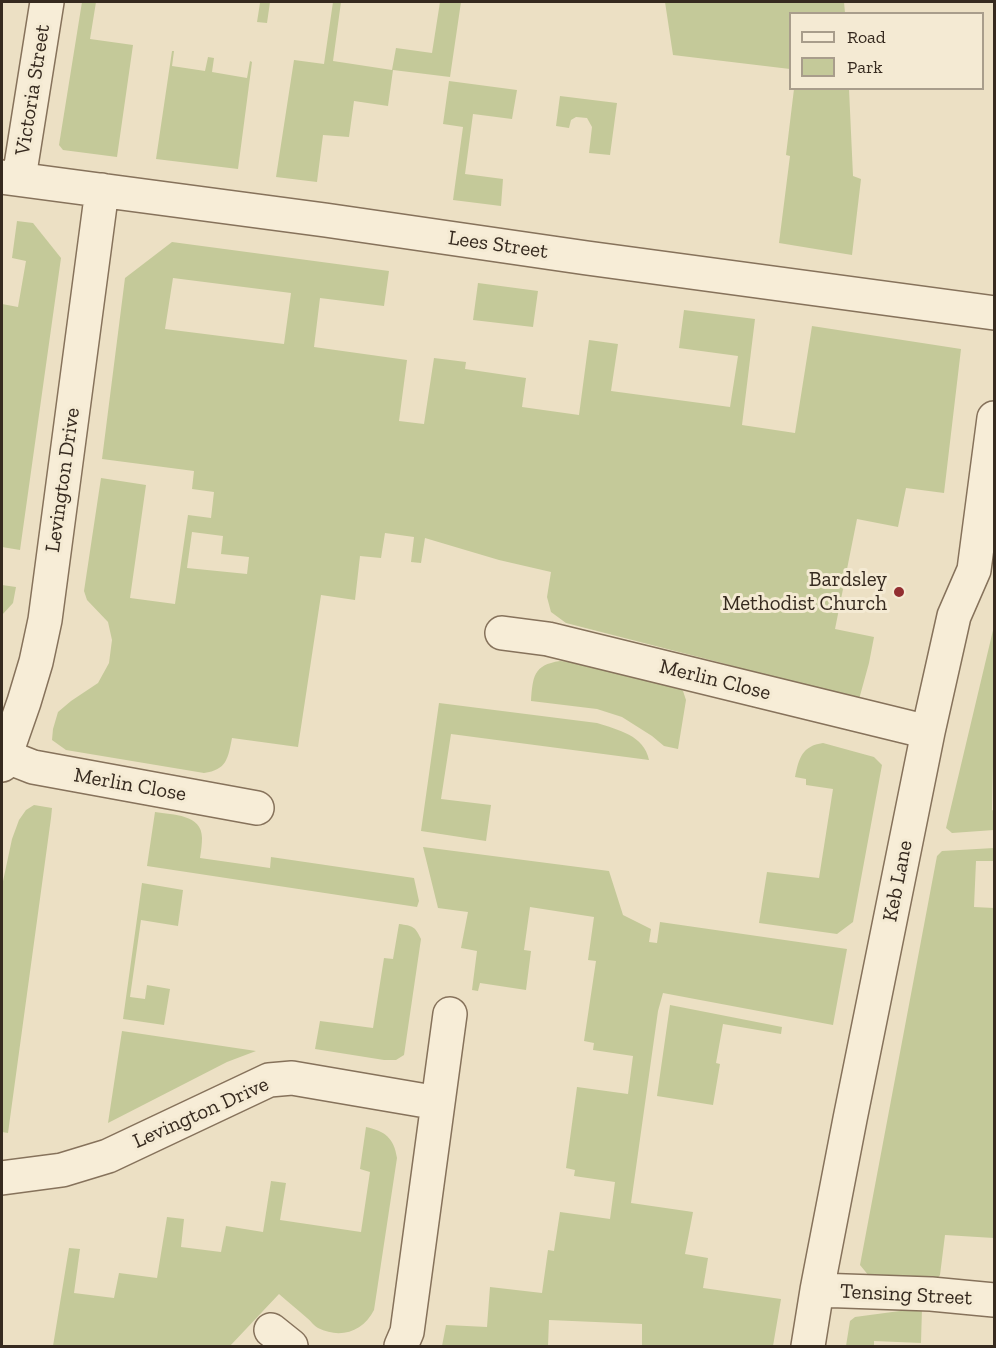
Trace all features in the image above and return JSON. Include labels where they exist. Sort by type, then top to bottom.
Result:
[{"type":"street","name":"Victoria Street","points":[[10,178],[24,138],[47,2]]},
{"type":"street","name":"Lees Street","points":[[10,178],[994,313]]},
{"type":"street","name":"Levington Drive","points":[[3,760],[30,682],[45,620],[102,190]]},
{"type":"street","name":"Keb Lane","points":[[808,1347],[817,1290],[928,732],[954,616],[984,572],[994,418]]},
{"type":"street","name":"Merlin Close","points":[[502,633],[548,639],[928,732]]},
{"type":"street","name":"Merlin Close","points":[[3,760],[257,808]]},
{"type":"street","points":[[401,1347],[407,1332],[450,1014]]},
{"type":"street","name":"Levington Drive","points":[[2,1178],[62,1170],[108,1156],[268,1080],[292,1078],[438,1103]]},
{"type":"street","name":"Tensing Street","points":[[817,1290],[931,1294],[994,1300]]},
{"type":"green space","points":[[82,2],[96,2],[90,39],[133,45],[117,157],[63,150],[59,145]]},
{"type":"green space","points":[[255,2],[270,2],[267,23],[257,22],[260,3]]},
{"type":"green space","points":[[333,2],[341,2],[333,61],[392,70],[396,48],[432,53],[440,2],[461,2],[450,77],[393,70],[388,106],[354,101],[349,137],[323,135],[317,182],[276,177],[294,60],[324,64]]},
{"type":"green space","points":[[665,2],[844,2],[845,12],[789,12],[789,69],[673,55]]},
{"type":"green space","points":[[172,51],[174,51],[172,66],[205,71],[208,57],[214,58],[212,72],[247,78],[250,61],[252,62],[238,169],[156,159]]},
{"type":"green space","points":[[449,81],[517,90],[512,119],[473,114],[465,174],[503,179],[501,206],[453,200],[463,127],[443,124]]},
{"type":"green space","points":[[794,90],[849,90],[853,176],[861,179],[852,255],[779,243],[790,156],[786,155]]},
{"type":"green space","points":[[560,96],[617,103],[610,155],[589,153],[592,127],[587,118],[576,117],[571,120],[569,128],[556,126]]},
{"type":"green space","points":[[17,221],[33,223],[61,258],[20,550],[2,547],[2,304],[18,307],[26,261],[12,258]]},
{"type":"green space","points":[[172,242],[389,271],[384,306],[320,298],[314,347],[407,360],[399,421],[424,424],[434,358],[466,362],[465,369],[526,378],[522,407],[579,415],[589,340],[618,344],[611,391],[730,407],[738,356],[679,348],[684,310],[755,319],[742,425],[795,433],[812,326],[961,349],[944,493],[906,488],[898,527],[857,519],[835,629],[874,637],[858,703],[722,663],[566,623],[551,612],[547,597],[551,572],[499,560],[425,538],[421,563],[411,562],[414,537],[385,533],[381,558],[360,556],[355,600],[321,595],[298,747],[232,738],[222,766],[204,773],[66,750],[52,740],[58,712],[98,683],[109,663],[112,640],[108,622],[87,600],[84,591],[101,478],[146,485],[130,598],[175,604],[188,515],[211,518],[214,492],[192,489],[194,471],[102,459],[125,278]],"holes":[[[173,278],[291,293],[284,344],[165,329]],[[192,532],[223,536],[221,554],[249,557],[247,574],[187,568]]]},
{"type":"green space","points":[[478,283],[538,291],[533,327],[473,320]]},
{"type":"green space","points":[[2,585],[16,587],[13,603],[2,615]]},
{"type":"green space","points":[[994,626],[992,810],[994,811],[994,830],[952,833],[946,828]]},
{"type":"green space","points":[[560,661],[584,663],[677,687],[683,691],[686,700],[678,749],[664,746],[622,717],[597,709],[531,701],[536,673],[544,666]]},
{"type":"green space","points":[[439,703],[597,723],[636,739],[642,745],[649,760],[451,734],[441,799],[491,805],[486,841],[421,831]]},
{"type":"green space","points":[[823,743],[874,757],[882,765],[853,922],[837,934],[759,923],[767,872],[819,878],[833,789],[806,785],[806,779],[795,777],[798,764],[806,750]]},
{"type":"green space","points":[[34,805],[52,808],[8,1133],[2,1132],[2,886],[12,839],[19,820],[26,810]]},
{"type":"green space","points":[[155,812],[185,817],[197,824],[202,838],[200,858],[270,868],[271,857],[414,878],[419,901],[417,907],[147,866]]},
{"type":"green space","points":[[423,847],[609,871],[623,915],[651,929],[649,942],[657,943],[660,922],[847,949],[833,1025],[663,993],[658,1011],[631,1203],[693,1212],[685,1254],[708,1258],[703,1288],[781,1299],[773,1346],[642,1346],[642,1324],[549,1320],[548,1346],[442,1346],[446,1325],[487,1327],[490,1287],[542,1293],[548,1250],[554,1251],[560,1212],[610,1219],[615,1182],[574,1176],[575,1170],[566,1168],[577,1087],[628,1094],[633,1056],[593,1050],[594,1043],[584,1041],[596,961],[588,960],[594,917],[530,907],[524,950],[531,951],[526,990],[480,983],[478,991],[472,990],[477,951],[461,948],[468,912],[438,908]]},
{"type":"green space","points":[[994,848],[994,861],[976,861],[974,907],[994,908],[994,1238],[945,1235],[940,1275],[933,1284],[869,1276],[860,1265],[937,856],[942,851]]},
{"type":"green space","points":[[142,883],[183,890],[178,926],[141,920],[130,997],[145,999],[147,985],[170,989],[164,1025],[123,1019]]},
{"type":"green space","points":[[399,924],[413,927],[421,939],[404,1055],[396,1060],[384,1060],[315,1049],[320,1021],[373,1028],[384,958],[393,959]]},
{"type":"green space","points":[[670,1005],[782,1027],[781,1034],[723,1024],[716,1063],[720,1064],[713,1105],[657,1096]]},
{"type":"green space","points":[[122,1031],[256,1051],[227,1062],[108,1123]]},
{"type":"green space","points":[[366,1127],[388,1136],[394,1145],[397,1158],[374,1310],[364,1324],[342,1333],[326,1331],[318,1328],[279,1294],[230,1346],[53,1346],[69,1248],[80,1249],[74,1293],[114,1298],[119,1273],[157,1278],[167,1217],[184,1219],[181,1247],[221,1252],[226,1226],[263,1232],[271,1181],[286,1183],[280,1220],[361,1232],[370,1172],[360,1169]]},
{"type":"green space","points":[[922,1308],[921,1343],[874,1341],[874,1346],[846,1346],[850,1321],[855,1317]]},
{"type":"place","name":"Bardsley Methodist Church","points":[[899,592]]}]
